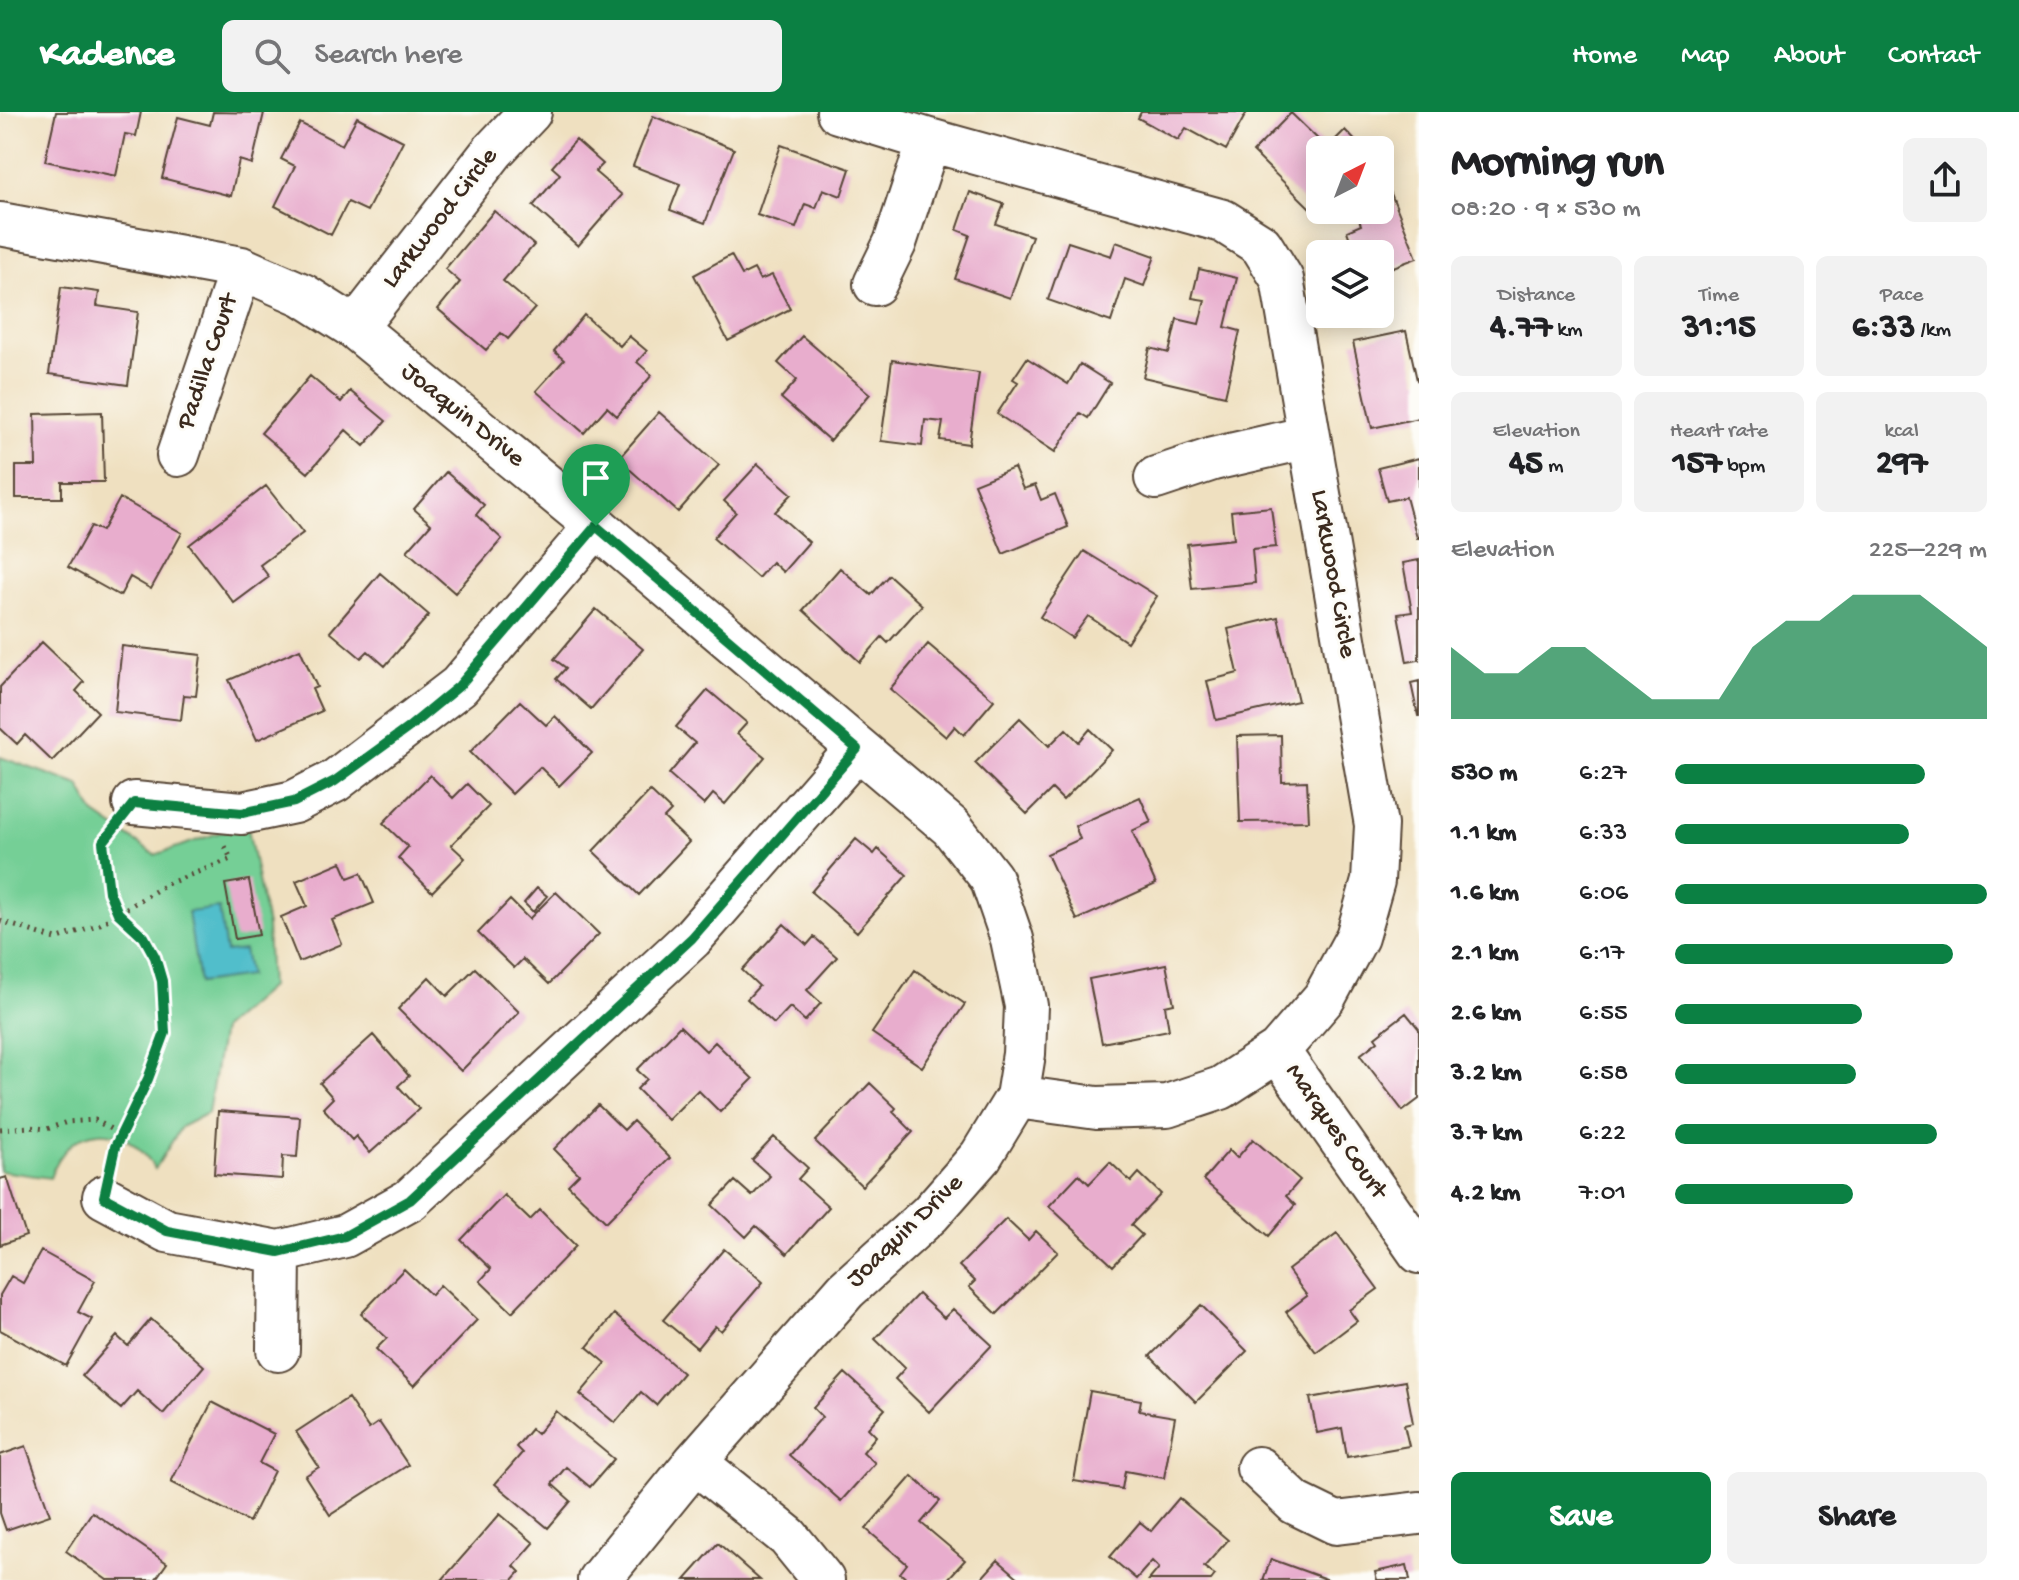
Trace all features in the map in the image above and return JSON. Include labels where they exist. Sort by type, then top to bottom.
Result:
[{"type":"street","name":"Larkwood Circle","points":[[355,328],[493,151],[530,112]]},
{"type":"street","name":"Larkwood Circle","points":[[838,112],[1223,221],[1261,245],[1282,279],[1376,825],[1373,881],[1357,937],[1324,998],[1278,1051],[1221,1088],[1167,1106],[1097,1108],[1017,1097]]},
{"type":"street","points":[[875,284],[895,243],[929,140]]},
{"type":"street","name":"Joaquin Drive","points":[[0,224],[241,268],[303,295],[355,328],[596,526],[951,827],[991,878],[1012,939],[1026,1006],[1024,1054],[1017,1097],[981,1156],[930,1214],[846,1290],[695,1462],[599,1580]]},
{"type":"street","name":"Padilla Court","points":[[178,455],[241,268]]},
{"type":"street","points":[[1156,478],[1213,459],[1309,437]]},
{"type":"street","points":[[134,803],[242,813],[294,802],[335,781],[459,686],[596,526]]},
{"type":"street","points":[[104,1197],[167,1231],[279,1252],[345,1236],[410,1200],[692,938],[857,749]]},
{"type":"street","name":"Marques Court","points":[[1278,1051],[1419,1252]]},
{"type":"street","points":[[278,1350],[279,1252]]},
{"type":"street","points":[[695,1462],[788,1537],[823,1580]]},
{"type":"street","points":[[1258,1468],[1295,1503],[1336,1523],[1419,1513]]},
{"type":"path","points":[[104,1197],[115,1147],[148,1079],[165,1033],[162,981],[155,957],[144,937],[118,913],[109,892],[103,842],[134,803]]},
{"type":"path","points":[[0,921],[56,939],[100,924],[167,884],[231,859]]},
{"type":"path","points":[[0,1129],[47,1129],[67,1122],[95,1120],[121,1135]]},
{"type":"green space","points":[[0,757],[79,785],[94,813],[155,855],[247,823],[267,926],[270,987],[222,1029],[208,1113],[181,1127],[155,1169],[143,1152],[129,1141],[114,1134],[98,1133],[70,1145],[50,1178],[0,1171]]},
{"type":"water","points":[[219,908],[226,952],[244,950],[249,976],[199,983],[188,912]]},
{"type":"building","points":[[56,112],[141,112],[136,136],[125,134],[116,176],[45,161]]},
{"type":"building","points":[[213,112],[264,113],[252,164],[239,160],[231,196],[162,178],[178,117],[210,125]]},
{"type":"building","points":[[1141,112],[1247,112],[1226,150],[1186,128],[1178,140],[1138,118]]},
{"type":"building","points":[[1291,113],[1315,136],[1306,136],[1306,204],[1253,152]]},
{"type":"building","points":[[653,116],[734,149],[705,223],[670,210],[680,184],[633,166]]},
{"type":"building","points":[[357,117],[403,141],[367,211],[348,202],[331,235],[275,206],[295,166],[281,159],[300,123],[342,145]]},
{"type":"building","points":[[576,140],[603,164],[595,172],[622,195],[578,246],[533,206],[560,174],[552,167]]},
{"type":"building","points":[[781,145],[850,169],[841,196],[823,189],[816,208],[805,204],[796,228],[757,215]]},
{"type":"building","points":[[970,192],[1004,204],[996,224],[1032,236],[1010,298],[955,279],[970,235],[957,230]]},
{"type":"building","points":[[1394,201],[1417,258],[1394,267],[1394,240],[1350,240],[1347,231],[1361,225],[1394,224]]},
{"type":"building","points":[[494,211],[534,245],[503,281],[535,308],[508,339],[501,333],[486,350],[438,309],[460,282],[445,269]]},
{"type":"building","points":[[1068,242],[1111,256],[1116,242],[1155,256],[1144,286],[1125,279],[1111,322],[1048,300]]},
{"type":"building","points":[[731,255],[742,275],[754,269],[760,280],[772,275],[790,309],[728,341],[694,275]]},
{"type":"building","points":[[1199,269],[1237,278],[1225,327],[1240,331],[1225,396],[1143,377],[1150,348],[1169,353],[1177,319],[1199,324],[1205,300],[1192,298]]},
{"type":"building","points":[[61,287],[99,292],[97,306],[138,312],[128,385],[49,374]]},
{"type":"building","points":[[584,315],[620,346],[629,336],[647,351],[637,362],[652,375],[617,416],[607,407],[584,433],[536,391],[564,360],[554,351]]},
{"type":"building","points":[[1406,331],[1419,379],[1419,418],[1372,428],[1353,342]]},
{"type":"building","points":[[802,336],[870,394],[830,441],[781,398],[797,380],[778,363]]},
{"type":"building","points":[[1027,358],[1068,384],[1080,364],[1110,383],[1088,418],[1080,413],[1055,452],[997,414],[1018,382],[1013,379]]},
{"type":"building","points":[[892,360],[979,373],[969,444],[940,440],[943,422],[925,420],[922,446],[881,441]]},
{"type":"building","points":[[310,376],[341,402],[350,391],[386,421],[364,446],[346,430],[308,473],[261,433]]},
{"type":"building","points":[[102,412],[104,482],[62,482],[62,498],[16,498],[16,466],[36,466],[35,414]]},
{"type":"building","points":[[659,412],[719,465],[678,512],[618,459]]},
{"type":"building","points":[[1419,458],[1417,538],[1406,497],[1387,501],[1378,468]]},
{"type":"building","points":[[758,464],[792,494],[775,512],[809,542],[783,572],[772,562],[758,578],[713,538],[736,512],[724,501]]},
{"type":"building","points":[[1014,468],[1023,489],[1035,485],[1041,500],[1055,494],[1068,527],[1003,554],[974,484]]},
{"type":"building","points":[[446,472],[484,505],[476,515],[502,539],[455,593],[407,551],[431,524],[414,509]]},
{"type":"building","points":[[266,486],[303,533],[260,565],[269,577],[234,603],[189,545]]},
{"type":"building","points":[[120,498],[182,533],[151,589],[130,577],[120,596],[68,567],[91,526],[102,531]]},
{"type":"building","points":[[1271,507],[1276,547],[1252,549],[1255,583],[1192,589],[1187,544],[1234,539],[1231,511]]},
{"type":"building","points":[[1084,551],[1157,596],[1127,642],[1088,616],[1072,638],[1040,617]]},
{"type":"building","points":[[1419,560],[1419,660],[1407,662],[1398,614],[1412,612],[1403,563]]},
{"type":"building","points":[[840,568],[871,595],[889,575],[922,605],[888,643],[882,637],[860,662],[803,610]]},
{"type":"building","points":[[380,573],[429,615],[385,666],[368,651],[361,658],[330,632]]},
{"type":"building","points":[[596,609],[643,649],[591,709],[556,679],[566,668],[554,659]]},
{"type":"building","points":[[1278,617],[1298,701],[1216,720],[1207,681],[1238,673],[1228,629]]},
{"type":"building","points":[[42,642],[84,682],[76,691],[98,712],[52,761],[25,735],[17,744],[0,728],[0,687]]},
{"type":"building","points":[[928,644],[994,700],[964,735],[955,726],[946,737],[890,689]]},
{"type":"building","points":[[122,646],[201,655],[196,696],[184,695],[181,720],[115,712]]},
{"type":"building","points":[[300,649],[317,687],[312,689],[322,711],[257,740],[229,680]]},
{"type":"building","points":[[1419,681],[1419,716],[1418,716],[1411,683]]},
{"type":"building","points":[[708,690],[747,723],[737,734],[765,757],[725,804],[713,794],[704,805],[669,774],[695,743],[676,727]]},
{"type":"building","points":[[520,701],[546,725],[555,716],[592,753],[559,786],[540,767],[512,794],[470,752]]},
{"type":"building","points":[[1020,718],[1049,746],[1066,729],[1079,742],[1090,729],[1112,750],[1063,800],[1052,789],[1027,814],[975,763]]},
{"type":"building","points":[[1281,735],[1282,782],[1307,781],[1309,821],[1240,822],[1237,736]]},
{"type":"building","points":[[430,775],[453,798],[467,784],[489,806],[451,845],[465,858],[432,892],[398,858],[408,847],[383,823]]},
{"type":"building","points":[[650,791],[671,811],[664,818],[689,842],[639,895],[593,851]]},
{"type":"building","points":[[1140,797],[1151,822],[1132,831],[1156,884],[1077,920],[1047,854],[1080,839],[1075,826]]},
{"type":"building","points":[[856,839],[874,854],[878,849],[907,875],[857,932],[811,892]]},
{"type":"building","points":[[341,862],[348,878],[361,873],[374,903],[332,920],[342,944],[299,962],[281,917],[307,906],[296,881]]},
{"type":"building","points":[[249,880],[259,935],[235,939],[225,884]]},
{"type":"building","points":[[537,888],[547,896],[533,912],[524,903]]},
{"type":"building","points":[[556,892],[599,934],[549,984],[523,959],[514,968],[478,933],[510,900],[529,919]]},
{"type":"building","points":[[784,924],[807,945],[814,937],[837,957],[807,990],[821,1003],[805,1021],[790,1007],[774,1024],[747,999],[759,986],[742,970]]},
{"type":"building","points":[[1166,964],[1174,1004],[1165,1006],[1169,1030],[1102,1043],[1089,979]]},
{"type":"building","points":[[475,968],[519,1012],[461,1071],[398,1009],[429,977],[447,996]]},
{"type":"building","points":[[915,970],[965,1004],[922,1067],[872,1033]]},
{"type":"building","points":[[1406,1013],[1419,1029],[1419,1099],[1403,1111],[1360,1055],[1378,1041],[1375,1037]]},
{"type":"building","points":[[680,1026],[706,1051],[715,1042],[753,1079],[720,1112],[698,1090],[668,1120],[637,1089],[647,1079],[637,1070]]},
{"type":"building","points":[[373,1035],[409,1076],[398,1086],[419,1109],[370,1153],[356,1136],[352,1140],[323,1108],[333,1098],[320,1083]]},
{"type":"building","points":[[870,1083],[896,1108],[893,1112],[913,1132],[862,1186],[815,1141]]},
{"type":"building","points":[[598,1105],[624,1130],[633,1121],[670,1158],[606,1222],[568,1185],[579,1174],[554,1149]]},
{"type":"building","points":[[218,1111],[300,1117],[297,1157],[283,1156],[282,1179],[214,1174]]},
{"type":"building","points":[[774,1137],[808,1168],[798,1179],[829,1207],[787,1254],[756,1226],[746,1237],[712,1205],[735,1181],[752,1196],[770,1176],[752,1160]]},
{"type":"building","points":[[1253,1139],[1300,1180],[1286,1196],[1295,1205],[1269,1236],[1203,1180],[1229,1150],[1237,1158]]},
{"type":"building","points":[[1110,1162],[1131,1182],[1139,1173],[1161,1194],[1131,1225],[1142,1235],[1113,1266],[1049,1206],[1079,1174],[1089,1184]]},
{"type":"building","points":[[7,1177],[26,1236],[0,1245],[0,1179]]},
{"type":"building","points":[[504,1195],[530,1220],[540,1210],[576,1246],[512,1312],[480,1281],[491,1269],[461,1240]]},
{"type":"building","points":[[1006,1219],[1028,1240],[1036,1231],[1058,1252],[997,1314],[969,1287],[975,1281],[959,1266]]},
{"type":"building","points":[[1337,1233],[1378,1289],[1349,1310],[1357,1321],[1316,1352],[1286,1312],[1307,1296],[1288,1270]]},
{"type":"building","points":[[724,1249],[763,1282],[721,1331],[715,1326],[697,1348],[663,1320]]},
{"type":"building","points":[[41,1251],[95,1281],[78,1312],[92,1319],[66,1366],[0,1330],[0,1295],[11,1276],[23,1283]]},
{"type":"building","points":[[404,1269],[431,1295],[440,1285],[477,1320],[414,1386],[376,1349],[387,1338],[361,1314]]},
{"type":"building","points":[[918,1294],[944,1318],[953,1309],[992,1345],[929,1412],[895,1379],[905,1368],[875,1339]]},
{"type":"building","points":[[1201,1305],[1247,1351],[1196,1402],[1150,1356]]},
{"type":"building","points":[[614,1314],[683,1373],[656,1405],[641,1392],[615,1423],[580,1394],[606,1363],[587,1347]]},
{"type":"building","points":[[151,1319],[204,1366],[163,1414],[137,1391],[121,1409],[82,1376],[117,1336],[128,1346]]},
{"type":"building","points":[[845,1373],[885,1409],[868,1428],[876,1436],[863,1452],[875,1463],[841,1501],[789,1455],[822,1417],[813,1408]]},
{"type":"building","points":[[1405,1381],[1413,1423],[1404,1425],[1409,1446],[1347,1457],[1342,1428],[1317,1433],[1310,1398]]},
{"type":"building","points":[[1090,1391],[1141,1400],[1139,1411],[1175,1417],[1164,1478],[1125,1471],[1122,1489],[1074,1481]]},
{"type":"building","points":[[348,1398],[369,1429],[379,1422],[408,1465],[330,1515],[305,1476],[319,1467],[296,1432]]},
{"type":"building","points":[[212,1402],[274,1434],[259,1463],[274,1471],[249,1522],[171,1482]]},
{"type":"building","points":[[556,1411],[614,1459],[590,1487],[566,1467],[552,1484],[571,1501],[548,1528],[495,1484],[522,1453],[516,1447],[531,1429],[537,1434]]},
{"type":"building","points":[[26,1446],[50,1515],[6,1530],[0,1513],[0,1455]]},
{"type":"building","points":[[912,1476],[940,1501],[921,1523],[965,1560],[947,1580],[908,1580],[900,1573],[907,1564],[866,1529]]},
{"type":"building","points":[[1179,1498],[1228,1540],[1204,1567],[1215,1575],[1211,1580],[1149,1580],[1159,1568],[1152,1561],[1136,1579],[1110,1557],[1140,1522],[1151,1531]]},
{"type":"building","points":[[92,1512],[167,1563],[155,1580],[107,1580],[66,1551]]},
{"type":"building","points":[[500,1514],[534,1543],[514,1566],[520,1572],[513,1580],[442,1580]]},
{"type":"building","points":[[718,1543],[760,1580],[685,1580]]},
{"type":"building","points":[[1271,1559],[1329,1580],[1263,1580]]},
{"type":"building","points":[[998,1560],[1021,1580],[980,1580]]},
{"type":"building","points":[[1407,1565],[1410,1580],[1377,1580],[1375,1572]]},
{"type":"route","points":[[596,526],[857,749],[692,938],[410,1200],[345,1236],[279,1252],[167,1231],[104,1197],[115,1147],[148,1079],[165,1033],[162,981],[155,957],[144,937],[118,913],[109,892],[103,842],[134,803],[242,813],[294,802],[335,781],[459,686],[596,526]]}]
